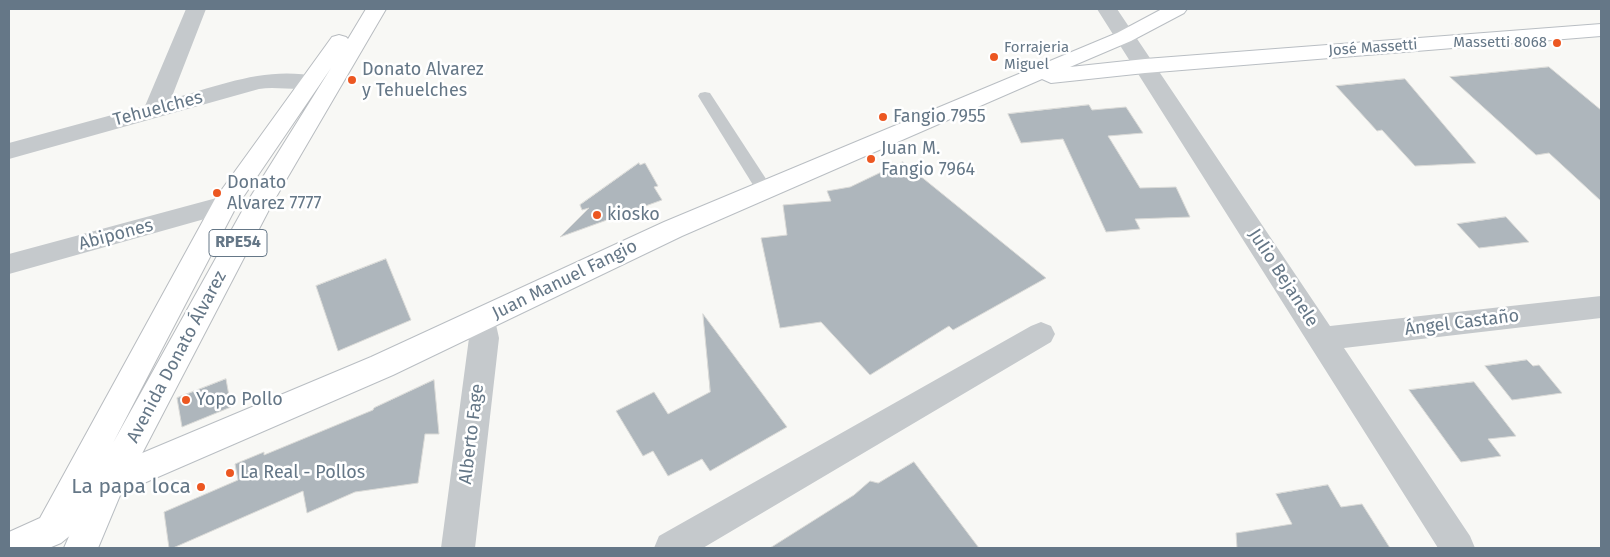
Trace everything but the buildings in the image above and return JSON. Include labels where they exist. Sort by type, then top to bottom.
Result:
[{"type":"main road","name":"Avenida Donato Álvarez","points":[[45,540],[224,205],[363,9]]},
{"type":"main road","name":"Avenida Donato Álvarez","points":[[9,548],[45,540],[109,482],[260,204],[376,9]]},
{"type":"main road","name":"Juan Manuel Fangio","points":[[109,482],[382,366],[620,253],[764,189],[1124,37],[1177,9]]},
{"type":"main road","name":"José Massetti","points":[[1144,66],[1601,30]]},
{"type":"main road","name":"Juan Manuel Fangio","points":[[1022,79],[1144,66]]},
{"type":"main road","points":[[81,548],[109,482]]},
{"type":"street","points":[[155,109],[196,9]]},
{"type":"street","name":"Julio Bejanele","points":[[1107,9],[1458,548]]},
{"type":"street","name":"Tehuelches","points":[[9,151],[257,82],[274,80],[310,82]]},
{"type":"street","name":"Abipones","points":[[9,264],[224,205]]},
{"type":"street","name":"Ángel Castaño","points":[[1322,339],[1601,307]]},
{"type":"street","name":"Alberto Fage","points":[[458,548],[484,338],[481,320]]},
{"type":"street","points":[[671,548],[1042,334]]},
{"type":"lane","points":[[705,96],[764,189]]},
{"type":"place","name":"Massetti 8068","points":[[1557,43]]},
{"type":"place","name":"Forrajeria Miguel","points":[[994,57]]},
{"type":"place","name":"Donato Alvarez y Tehuelches","points":[[352,80]]},
{"type":"place","name":"Fangio 7955","points":[[883,117]]},
{"type":"place","name":"Juan M. Fangio 7964","points":[[871,159]]},
{"type":"place","name":"Donato Alvarez 7777","points":[[217,193]]},
{"type":"place","name":"kiosko","points":[[597,215]]},
{"type":"place","name":"Yopo Pollo","points":[[186,400]]},
{"type":"place","name":"La Real - Pollos","points":[[230,473]]},
{"type":"place","name":"La papa loca","points":[[201,487]]}]
